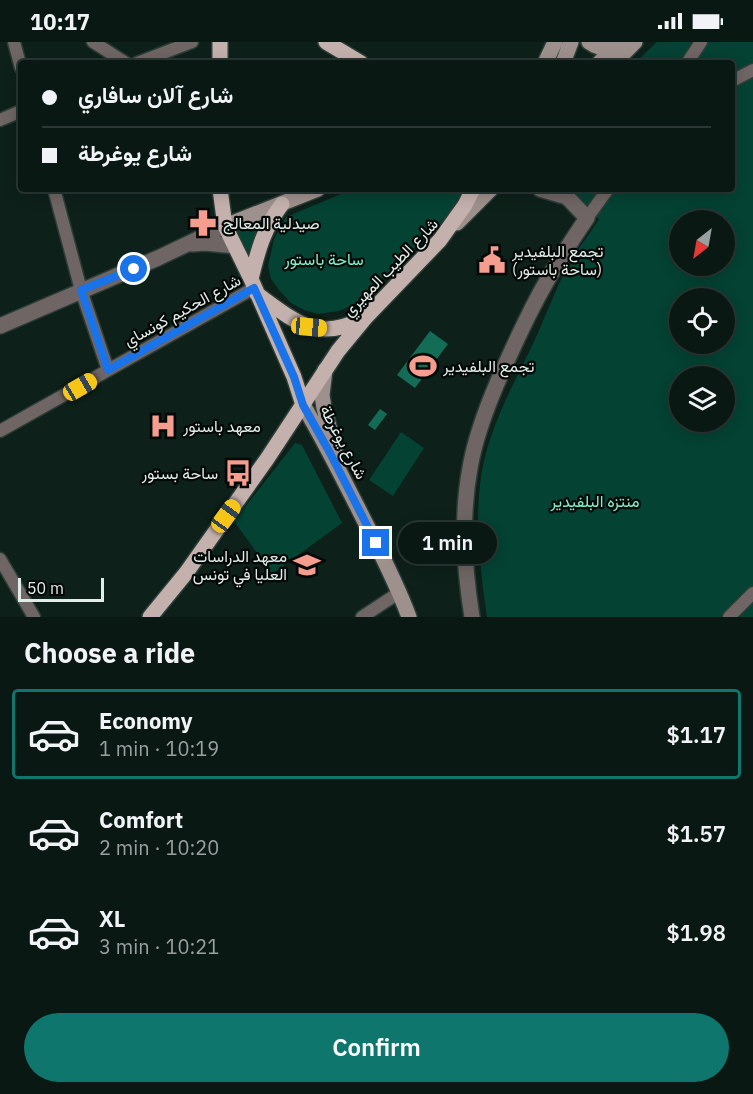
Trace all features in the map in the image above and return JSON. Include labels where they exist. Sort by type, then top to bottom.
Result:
[{"type":"main road","points":[[220,42],[220,60]]},
{"type":"main road","points":[[326,42],[345,47],[358,60]]},
{"type":"main road","points":[[546,60],[555,42]]},
{"type":"main road","points":[[563,60],[571,42]]},
{"type":"main road","points":[[589,42],[594,46],[616,51]]},
{"type":"main road","points":[[603,60],[635,42]]},
{"type":"main road","points":[[220,192],[225,226],[294,377],[303,405]]},
{"type":"main road","points":[[225,226],[311,192]]},
{"type":"main road","points":[[465,205],[471,192]]},
{"type":"main road","points":[[440,240],[476,192]]},
{"type":"main road","name":"شارع الطيب المهيري","points":[[150,617],[186,573],[267,459],[325,370],[366,317],[488,192]]},
{"type":"main road","points":[[254,287],[261,239],[282,204]]},
{"type":"main road","points":[[254,287],[289,317],[309,327],[327,329],[350,325],[366,317]]},
{"type":"main road","name":"شارع يوغرطة","points":[[325,370],[322,395],[324,408],[335,449],[352,497]]},
{"type":"main road","name":"شارع يوغرطة","points":[[303,405],[400,592],[409,617]]},
{"type":"street","points":[[14,42],[19,60]]},
{"type":"street","points":[[93,42],[121,60]]},
{"type":"street","points":[[145,60],[192,42]]},
{"type":"street","points":[[689,60],[701,42]]},
{"type":"street","points":[[735,79],[753,70]]},
{"type":"street","points":[[0,120],[18,112]]},
{"type":"street","points":[[55,192],[81,290],[108,370]]},
{"type":"street","points":[[472,617],[465,556],[466,506],[470,467],[478,433],[490,400],[520,334],[554,268],[606,192]]},
{"type":"street","points":[[564,193],[587,218]]},
{"type":"street","points":[[0,326],[158,258],[225,226]]},
{"type":"street","points":[[183,245],[205,243],[235,246]]},
{"type":"street","name":"شارع الحكيم كونساي","points":[[0,431],[254,287]]},
{"type":"street","points":[[0,559],[34,617]]},
{"type":"street","points":[[362,617],[400,592]]},
{"type":"street","points":[[729,617],[753,593]]},
{"type":"green space","name":"منتزه البلفيدير","points":[[657,42],[753,42],[753,617],[487,617],[478,517],[480,485],[487,449],[507,397],[564,273],[599,219],[564,192],[735,192],[735,60],[638,60]]},
{"type":"green space","name":"ساحة باستور","points":[[346,192],[461,192],[444,220],[352,306],[318,314],[291,303],[271,279],[268,266],[274,239],[286,217]]},
{"type":"green space","points":[[271,211],[251,261],[234,225]]},
{"type":"green space","points":[[401,432],[424,448],[393,496],[369,480]]},
{"type":"green space","points":[[295,443],[302,445],[342,523],[272,574],[234,521]]},
{"type":"shaded area","points":[[430,331],[448,344],[415,388],[397,375]]},
{"type":"shaded area","points":[[380,409],[387,414],[375,430],[368,425]]},
{"type":"place","name":"صيدلية المعالج","points":[[203,223]]},
{"type":"place","name":"تجمع البلفيدير (ساحة باستور)","points":[[492,260]]},
{"type":"place","name":"تجمع البلفيدير","points":[[423,366]]},
{"type":"place","name":"معهد باستور","points":[[163,426]]},
{"type":"place","name":"ساحة بستور","points":[[238,473]]},
{"type":"place","name":"معهد الدراسات العليا في تونس","points":[[307,565]]},
{"type":"route","points":[[134,269],[81,290],[108,370],[254,288],[294,377],[303,405],[376,543]]}]
